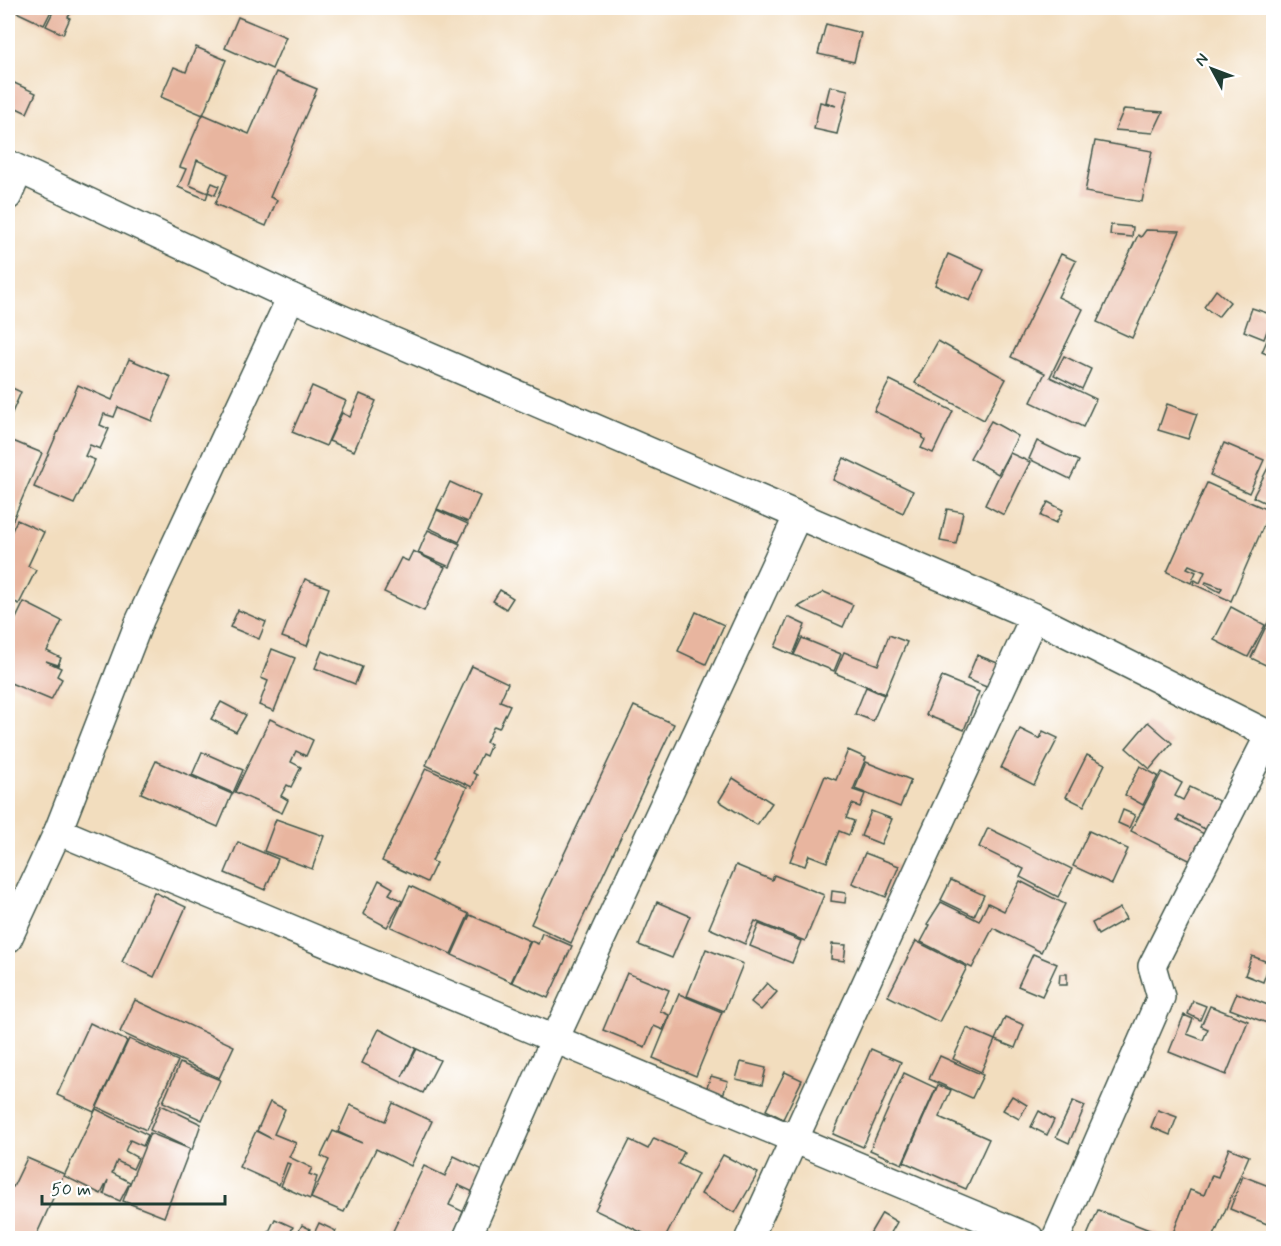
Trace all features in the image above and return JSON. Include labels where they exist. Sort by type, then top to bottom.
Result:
[{"type":"street","points":[[8,196],[13,167],[291,297],[797,517],[1034,617],[1271,736],[1152,966],[1161,997],[1056,1239]]},
{"type":"street","points":[[8,939],[58,831],[140,620],[291,297]]},
{"type":"street","points":[[467,1239],[554,1041],[797,517]]},
{"type":"street","points":[[749,1239],[1034,617]]},
{"type":"street","points":[[58,831],[1030,1239]]},
{"type":"building","points":[[8,8],[49,8],[52,9],[44,25]]},
{"type":"building","points":[[55,8],[75,8],[68,17],[70,18],[63,34],[46,26]]},
{"type":"building","points":[[238,17],[286,37],[272,69],[225,48]]},
{"type":"building","points":[[826,24],[861,33],[854,62],[818,54]]},
{"type":"building","points":[[196,47],[226,60],[203,115],[161,97],[174,67],[186,72]]},
{"type":"building","points":[[276,72],[317,89],[270,197],[277,200],[266,226],[215,204],[228,174],[197,160],[189,185],[208,193],[206,199],[178,187],[186,169],[180,167],[203,114],[249,134]]},
{"type":"building","points":[[10,81],[36,93],[27,113],[8,104]]},
{"type":"building","points":[[830,86],[848,90],[837,134],[814,129],[820,102],[836,106],[826,102]]},
{"type":"building","points":[[1124,109],[1163,112],[1153,133],[1115,130]]},
{"type":"building","points":[[1095,141],[1152,151],[1142,202],[1085,192]]},
{"type":"building","points":[[212,183],[219,186],[215,195],[208,192]]},
{"type":"building","points":[[1111,225],[1133,227],[1132,237],[1110,235]]},
{"type":"building","points":[[1146,230],[1180,231],[1132,338],[1097,322],[1138,235],[1141,237]]},
{"type":"building","points":[[948,254],[984,270],[970,301],[935,285]]},
{"type":"building","points":[[1061,254],[1076,261],[1058,297],[1083,309],[1050,377],[1096,399],[1083,427],[1031,402],[1045,373],[1011,357]]},
{"type":"building","points":[[1216,290],[1230,302],[1218,317],[1204,307]]},
{"type":"building","points":[[1252,308],[1273,315],[1264,339],[1244,331]]},
{"type":"building","points":[[1274,324],[1274,357],[1262,352]]},
{"type":"building","points":[[938,341],[1006,379],[984,420],[915,383]]},
{"type":"building","points":[[1064,356],[1091,369],[1082,389],[1054,375]]},
{"type":"building","points":[[129,359],[171,377],[152,421],[118,407],[114,417],[104,414],[100,425],[109,429],[100,449],[90,445],[85,456],[95,460],[74,504],[34,487],[78,385],[112,400]]},
{"type":"building","points":[[890,380],[953,411],[933,453],[921,448],[925,440],[922,438],[923,435],[874,411]]},
{"type":"building","points":[[8,386],[21,392],[8,422]]},
{"type":"building","points":[[312,386],[346,401],[326,446],[292,432]]},
{"type":"building","points":[[360,394],[376,401],[354,451],[329,441],[342,413],[350,417]]},
{"type":"building","points":[[1167,404],[1197,414],[1188,439],[1158,430]]},
{"type":"building","points":[[991,421],[1018,436],[998,474],[970,458]]},
{"type":"building","points":[[8,439],[42,453],[12,522],[8,520]]},
{"type":"building","points":[[1037,441],[1079,461],[1070,479],[1029,459]]},
{"type":"building","points":[[1224,443],[1264,460],[1249,493],[1210,475]]},
{"type":"building","points":[[1010,453],[1030,462],[1004,515],[985,505]]},
{"type":"building","points":[[1274,456],[1274,507],[1253,497]]},
{"type":"building","points":[[844,458],[913,491],[903,513],[833,480]]},
{"type":"building","points":[[450,482],[480,496],[468,522],[437,509]]},
{"type":"building","points":[[1207,483],[1270,511],[1231,601],[1193,584],[1195,580],[1200,583],[1205,572],[1189,565],[1187,568],[1196,572],[1191,583],[1167,572]],"holes":[[[1206,582],[1222,588],[1220,592],[1205,584]]]},
{"type":"building","points":[[1048,502],[1063,510],[1056,523],[1041,516]]},
{"type":"building","points":[[947,509],[963,512],[956,544],[940,541]]},
{"type":"building","points":[[437,510],[468,524],[459,542],[429,528]]},
{"type":"building","points":[[17,520],[44,532],[28,566],[36,570],[19,604],[8,599],[8,539]]},
{"type":"building","points":[[428,530],[460,544],[450,567],[418,553]]},
{"type":"building","points":[[413,551],[445,567],[424,611],[384,592],[401,558],[408,561]]},
{"type":"building","points":[[305,579],[329,588],[307,646],[282,637]]},
{"type":"building","points":[[500,590],[513,598],[506,609],[493,601]]},
{"type":"building","points":[[824,592],[853,605],[843,627],[798,607]]},
{"type":"building","points":[[24,602],[62,621],[47,651],[61,658],[58,665],[46,661],[61,668],[57,676],[62,679],[51,700],[8,682],[8,635]]},
{"type":"building","points":[[1231,607],[1265,625],[1248,657],[1214,640]]},
{"type":"building","points":[[238,610],[266,622],[259,639],[230,627]]},
{"type":"building","points":[[696,612],[724,625],[706,664],[678,651]]},
{"type":"building","points":[[1271,616],[1274,617],[1274,669],[1251,658]]},
{"type":"building","points":[[788,617],[805,625],[793,655],[775,647]]},
{"type":"building","points":[[889,635],[907,642],[885,694],[835,673],[844,652],[878,665]]},
{"type":"building","points":[[802,638],[841,654],[834,671],[794,655]]},
{"type":"building","points":[[272,649],[295,658],[274,711],[259,705],[268,681],[261,678]]},
{"type":"building","points":[[322,651],[362,667],[355,684],[315,668]]},
{"type":"building","points":[[977,655],[1000,664],[989,688],[967,679]]},
{"type":"building","points":[[472,666],[508,683],[500,701],[510,705],[499,728],[494,726],[486,742],[491,744],[486,756],[482,754],[473,773],[477,775],[472,787],[426,765]]},
{"type":"building","points":[[942,677],[979,692],[964,730],[926,715]]},
{"type":"building","points":[[866,687],[884,695],[873,721],[855,714]]},
{"type":"building","points":[[221,702],[246,715],[236,732],[211,719]]},
{"type":"building","points":[[634,706],[674,724],[571,943],[531,924]]},
{"type":"building","points":[[270,719],[313,740],[306,756],[296,751],[291,762],[301,767],[291,787],[287,785],[281,796],[288,800],[282,813],[235,792]]},
{"type":"building","points":[[1148,722],[1172,743],[1150,769],[1126,748]]},
{"type":"building","points":[[1020,729],[1040,739],[1043,731],[1058,738],[1034,785],[1001,768]]},
{"type":"building","points":[[848,750],[866,758],[853,790],[865,794],[860,807],[852,804],[846,818],[854,821],[849,835],[839,831],[827,862],[809,855],[805,866],[790,861],[825,776],[836,780]]},
{"type":"building","points":[[202,752],[243,770],[233,793],[192,775]]},
{"type":"building","points":[[1087,755],[1105,764],[1084,806],[1066,797]]},
{"type":"building","points":[[156,761],[232,794],[218,827],[141,793]]},
{"type":"building","points":[[866,762],[911,780],[900,807],[855,789]]},
{"type":"building","points":[[1140,766],[1158,776],[1143,805],[1125,795]]},
{"type":"building","points":[[426,768],[467,787],[432,861],[436,863],[427,882],[382,861]]},
{"type":"building","points":[[1162,772],[1182,783],[1175,796],[1183,800],[1190,787],[1229,806],[1215,834],[1179,816],[1177,820],[1212,838],[1199,865],[1131,831]]},
{"type":"building","points":[[733,778],[772,803],[757,825],[719,801]]},
{"type":"building","points":[[1123,810],[1135,815],[1129,828],[1118,823]]},
{"type":"building","points":[[871,811],[892,819],[881,844],[861,836]]},
{"type":"building","points":[[276,819],[324,836],[312,869],[264,851]]},
{"type":"building","points":[[1274,823],[1274,839],[1268,836]]},
{"type":"building","points":[[988,828],[1072,869],[1058,897],[1020,877],[1024,869],[979,847]]},
{"type":"building","points":[[1089,831],[1128,849],[1112,884],[1073,866]]},
{"type":"building","points":[[238,842],[278,859],[265,890],[225,873]]},
{"type":"building","points":[[865,853],[899,866],[886,897],[852,883]]},
{"type":"building","points":[[736,865],[772,880],[774,875],[824,895],[805,941],[755,921],[745,944],[709,928]]},
{"type":"building","points":[[379,880],[393,888],[389,894],[402,901],[387,927],[363,914]]},
{"type":"building","points":[[951,880],[984,895],[974,916],[941,900]]},
{"type":"building","points":[[1020,881],[1065,904],[1041,952],[993,928],[972,968],[921,942],[930,925],[927,924],[941,902],[979,921],[988,903],[1004,911]]},
{"type":"building","points":[[410,886],[469,914],[451,954],[391,927]]},
{"type":"building","points":[[832,891],[846,893],[845,903],[831,901]]},
{"type":"building","points":[[154,892],[186,907],[154,977],[122,962]]},
{"type":"building","points":[[657,902],[690,916],[672,958],[639,945]]},
{"type":"building","points":[[1120,908],[1126,919],[1098,935],[1092,923]]},
{"type":"building","points":[[470,915],[530,941],[511,982],[452,955]]},
{"type":"building","points":[[759,924],[801,941],[792,963],[750,946]]},
{"type":"building","points":[[542,933],[572,946],[548,998],[512,982],[531,941],[538,944]]},
{"type":"building","points":[[916,941],[967,967],[939,1022],[888,996]]},
{"type":"building","points":[[832,944],[846,945],[844,961],[831,959]]},
{"type":"building","points":[[706,949],[743,964],[724,1011],[687,996]]},
{"type":"building","points":[[1033,954],[1057,964],[1042,996],[1018,986]]},
{"type":"building","points":[[1252,956],[1270,963],[1263,982],[1245,975]]},
{"type":"building","points":[[627,973],[669,990],[660,1011],[669,1015],[663,1030],[654,1026],[645,1047],[603,1030]]},
{"type":"building","points":[[1060,974],[1067,974],[1067,985],[1059,985]]},
{"type":"building","points":[[767,983],[777,992],[761,1010],[751,1002]]},
{"type":"building","points":[[1274,983],[1274,1000],[1268,998]]},
{"type":"building","points":[[1237,993],[1273,1007],[1267,1023],[1230,1009]]},
{"type":"building","points":[[679,994],[722,1012],[696,1076],[653,1058]]},
{"type":"building","points":[[135,1000],[234,1046],[219,1078],[120,1032]]},
{"type":"building","points":[[1193,1001],[1206,1006],[1200,1020],[1188,1014]]},
{"type":"building","points":[[1210,1006],[1248,1021],[1226,1075],[1169,1052],[1184,1015],[1193,1019],[1187,1034],[1203,1040],[1208,1029],[1201,1026]]},
{"type":"building","points":[[1005,1017],[1024,1025],[1015,1048],[995,1040]]},
{"type":"building","points":[[90,1023],[127,1041],[94,1112],[57,1095]]},
{"type":"building","points":[[967,1028],[995,1040],[981,1072],[953,1059]]},
{"type":"building","points":[[379,1029],[416,1048],[402,1077],[417,1049],[440,1060],[423,1093],[362,1063]]},
{"type":"building","points":[[129,1039],[178,1061],[146,1130],[97,1107]]},
{"type":"building","points":[[871,1049],[901,1062],[863,1147],[833,1134]]},
{"type":"building","points":[[940,1056],[983,1075],[972,1098],[929,1079]]},
{"type":"building","points":[[741,1062],[766,1068],[762,1085],[736,1079]]},
{"type":"building","points":[[180,1063],[220,1080],[202,1120],[163,1102]]},
{"type":"building","points":[[785,1072],[802,1080],[783,1119],[766,1110]]},
{"type":"building","points":[[904,1073],[936,1088],[902,1164],[870,1150]]},
{"type":"building","points":[[711,1076],[728,1081],[723,1095],[706,1090]]},
{"type":"building","points":[[938,1085],[951,1090],[939,1117],[989,1139],[966,1189],[904,1162]]},
{"type":"building","points":[[1012,1096],[1027,1105],[1019,1119],[1003,1110]]},
{"type":"building","points":[[1073,1101],[1085,1106],[1069,1143],[1056,1137]]},
{"type":"building","points":[[270,1102],[285,1109],[274,1134],[296,1143],[289,1157],[312,1168],[309,1174],[317,1177],[310,1199],[281,1186],[290,1164],[287,1163],[279,1185],[239,1167],[256,1131],[272,1139],[257,1131]]},
{"type":"building","points":[[393,1103],[432,1121],[411,1166],[376,1149],[344,1212],[311,1198],[329,1160],[321,1156],[333,1131],[362,1143],[338,1132],[350,1105],[385,1121]]},
{"type":"building","points":[[161,1105],[201,1124],[192,1150],[150,1130]]},
{"type":"building","points":[[96,1109],[148,1135],[143,1146],[130,1140],[125,1151],[138,1158],[133,1169],[117,1161],[112,1173],[130,1182],[120,1201],[104,1194],[108,1180],[101,1194],[64,1176]]},
{"type":"building","points":[[1158,1110],[1177,1117],[1170,1135],[1151,1127]]},
{"type":"building","points":[[1039,1111],[1054,1120],[1047,1135],[1031,1127]]},
{"type":"building","points":[[150,1133],[190,1149],[164,1217],[123,1201]]},
{"type":"building","points":[[654,1138],[684,1152],[678,1164],[698,1174],[665,1238],[653,1238],[595,1210],[630,1140],[648,1149]]},
{"type":"building","points":[[1229,1148],[1249,1156],[1213,1238],[1171,1238],[1190,1190],[1204,1195],[1212,1175],[1218,1177]]},
{"type":"building","points":[[723,1155],[758,1173],[735,1213],[701,1194]]},
{"type":"building","points":[[454,1156],[483,1170],[473,1192],[458,1185],[449,1205],[464,1212],[451,1238],[404,1238],[392,1233],[424,1166],[445,1176]]},
{"type":"building","points":[[27,1158],[64,1174],[35,1238],[24,1238],[8,1231],[8,1185],[13,1187]]},
{"type":"building","points":[[1243,1176],[1274,1188],[1274,1208],[1267,1224],[1230,1209]]},
{"type":"building","points":[[1098,1210],[1170,1238],[1086,1238]]},
{"type":"building","points":[[882,1213],[897,1222],[888,1238],[868,1237]]},
{"type":"building","points":[[275,1219],[293,1227],[289,1235],[295,1238],[266,1238]]},
{"type":"building","points":[[319,1223],[336,1231],[332,1238],[312,1238]]},
{"type":"building","points":[[302,1225],[310,1229],[305,1238],[295,1238]]}]
